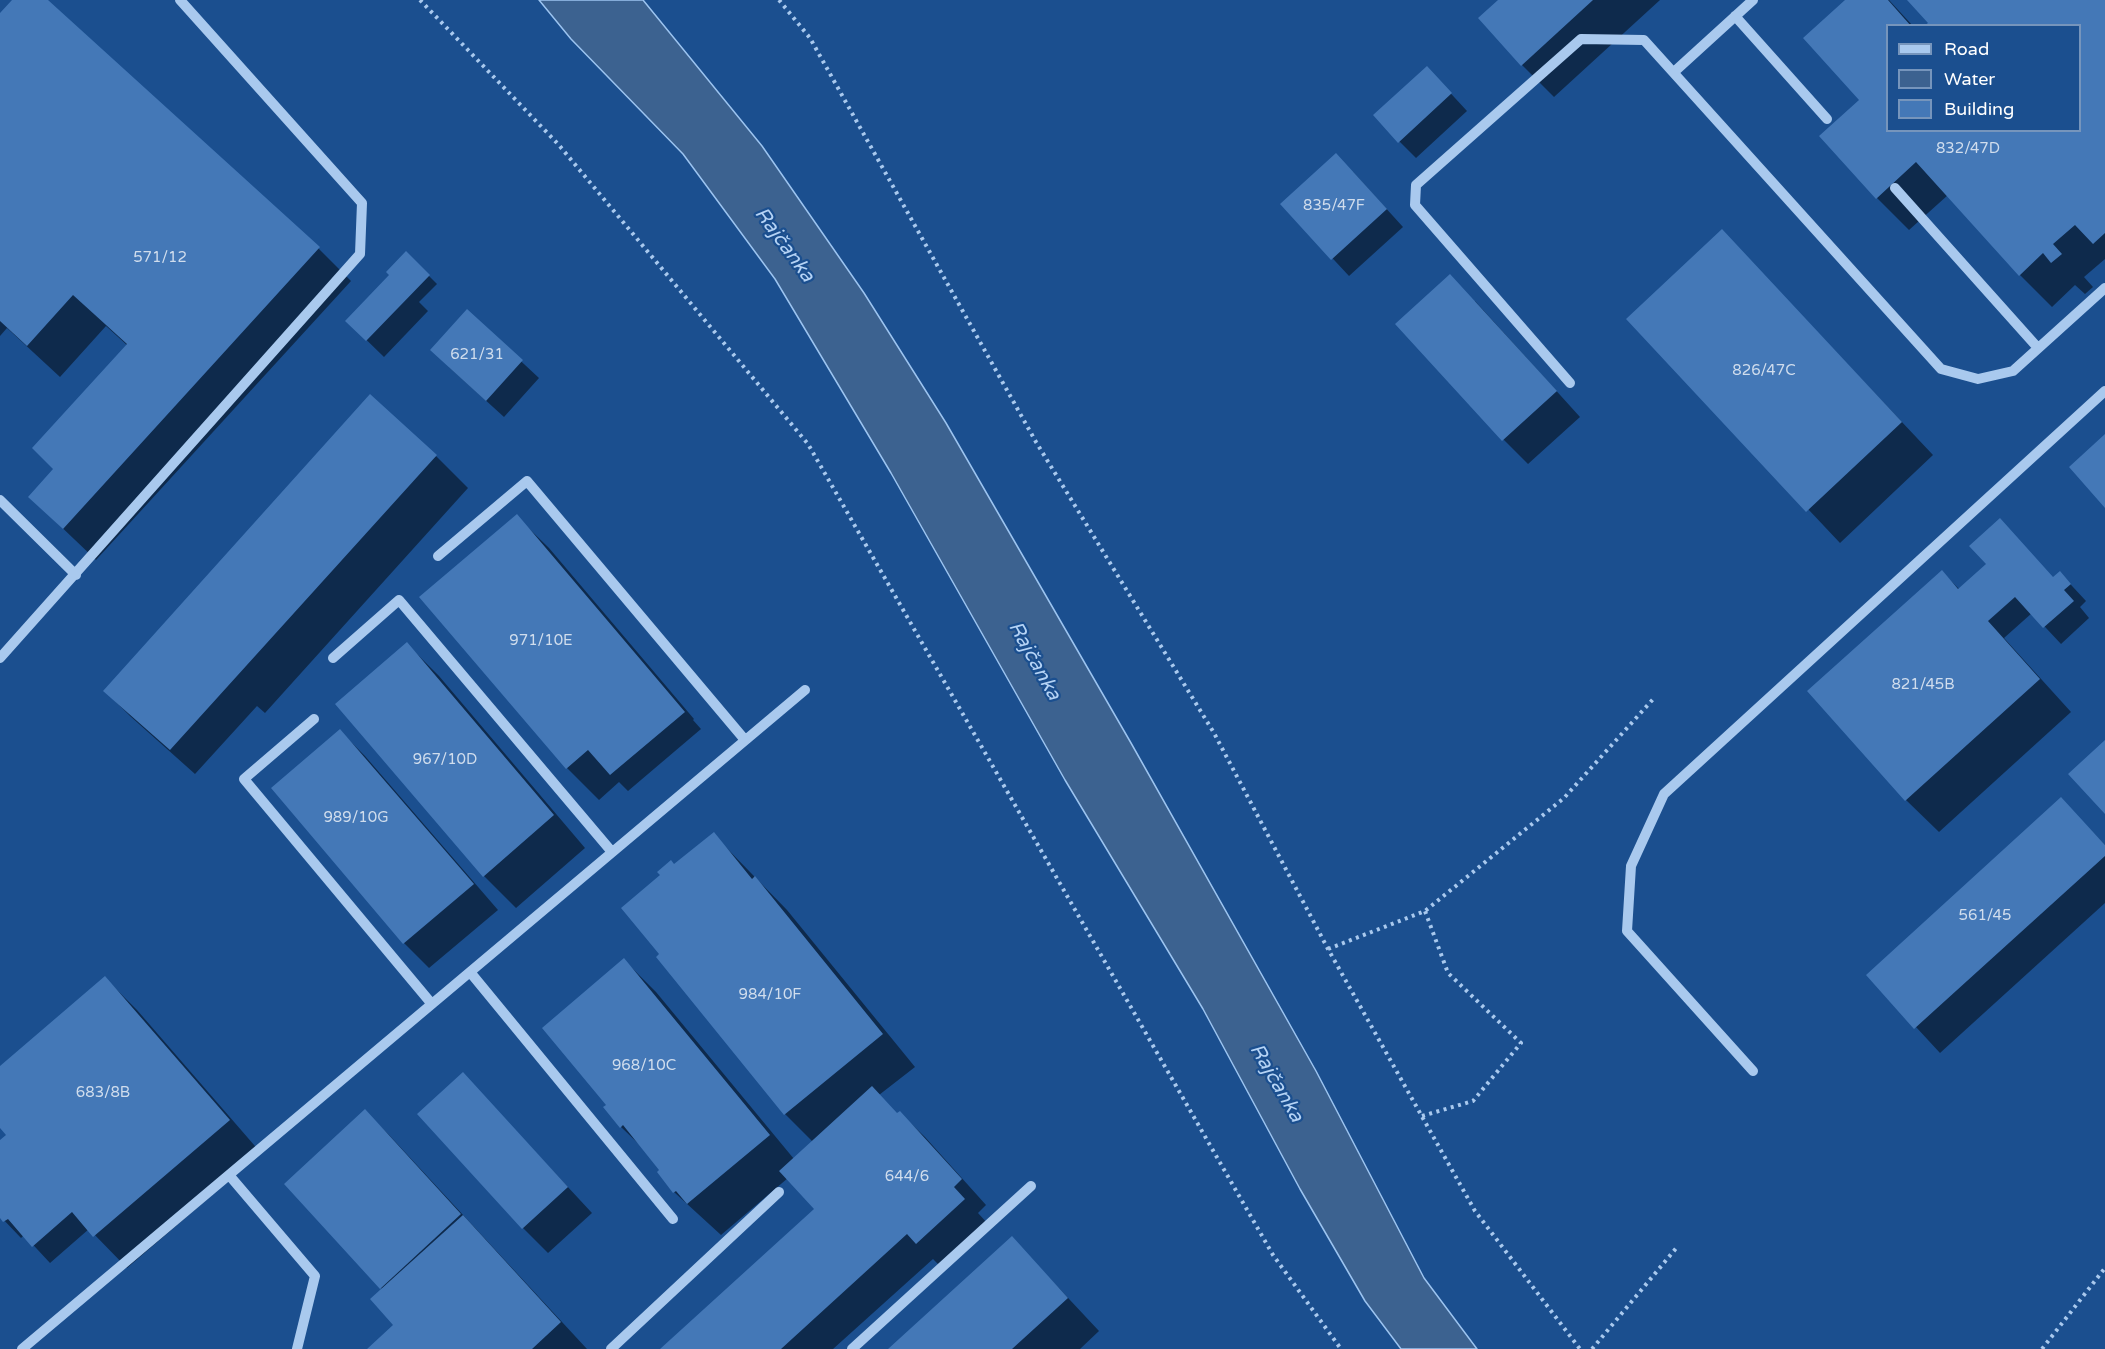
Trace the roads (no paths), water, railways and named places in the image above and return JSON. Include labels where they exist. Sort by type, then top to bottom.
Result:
[{"type":"lane","points":[[0,658],[360,254],[362,203],[180,0]]},
{"type":"lane","points":[[1674,72],[1753,0]]},
{"type":"lane","points":[[1735,16],[1827,119]]},
{"type":"lane","points":[[1570,383],[1415,205],[1416,184],[1581,39],[1644,40],[1941,369],[1978,379],[2013,371],[2105,288]]},
{"type":"lane","points":[[1895,188],[2038,348]]},
{"type":"lane","points":[[1754,1071],[1627,931],[1631,866],[1664,794],[2105,391]]},
{"type":"lane","points":[[438,556],[527,481],[745,740]]},
{"type":"lane","points":[[0,500],[76,575]]},
{"type":"lane","points":[[333,658],[399,600],[612,852]]},
{"type":"lane","points":[[22,1349],[805,690]]},
{"type":"lane","points":[[314,719],[244,779],[431,1003]]},
{"type":"lane","points":[[470,972],[674,1219]]},
{"type":"lane","points":[[229,1175],[315,1276],[297,1349]]},
{"type":"lane","points":[[852,1349],[1031,1186]]},
{"type":"lane","points":[[611,1349],[779,1192]]},
{"type":"water","name":"Rajčanka","points":[[539,0],[643,0],[762,146],[864,293],[946,423],[1131,743],[1316,1071],[1424,1278],[1477,1349],[1401,1349],[1365,1301],[1300,1189],[1203,1009],[1065,780],[891,473],[775,279],[683,154],[571,39]]}]
